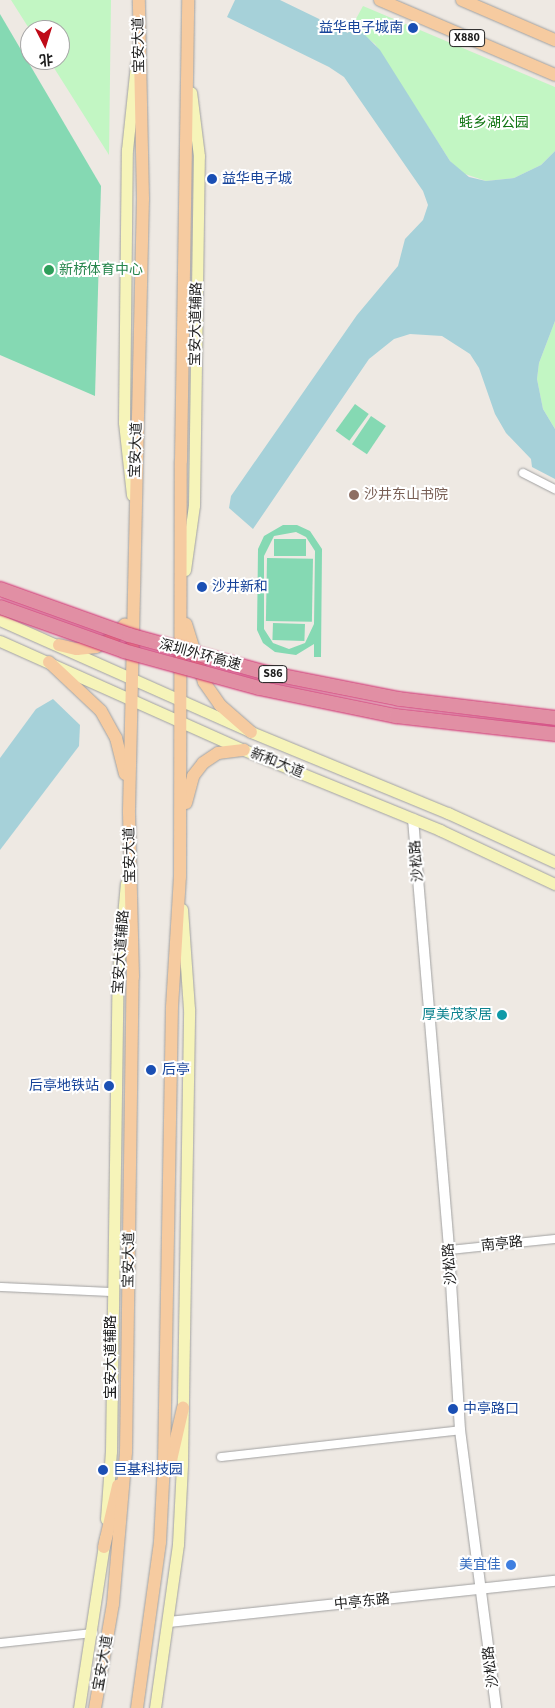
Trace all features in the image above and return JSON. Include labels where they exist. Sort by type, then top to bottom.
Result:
[{"type":"highway","name":"深圳外环高速","points":[[0,589],[129,635],[263,672],[399,699],[555,718]]},
{"type":"highway","name":"深圳外环高速","points":[[0,607],[124,651],[268,690],[405,717],[555,734]]},
{"type":"main road","name":"宝安大道","points":[[95,1708],[113,1604],[126,1452],[133,977],[129,810],[134,509],[143,199],[138,37],[139,0]]},
{"type":"main road","name":"X880","points":[[380,0],[555,75]]},
{"type":"main road","name":"X880","points":[[462,0],[555,40]]},
{"type":"main road","points":[[137,1708],[151,1620],[162,1501],[172,1008],[180,878],[181,461],[189,3]]},
{"type":"main road","points":[[58,645],[87,649],[105,643],[120,631],[132,606]]},
{"type":"main road","points":[[182,607],[194,656],[204,682],[220,705],[251,732]]},
{"type":"main road","name":"新和大道","points":[[0,620],[251,732],[448,812],[555,862]]},
{"type":"main road","name":"新和大道","points":[[0,640],[244,750],[413,819],[555,884]]},
{"type":"main road","points":[[49,662],[90,698],[110,725],[120,751],[129,810]]},
{"type":"main road","points":[[180,832],[190,784],[197,769],[218,753],[244,750]]},
{"type":"main road","name":"宝安大道辅路","points":[[79,1708],[104,1547],[111,1451],[118,972],[129,854]]},
{"type":"main road","points":[[155,1708],[169,1622],[178,1544],[183,1408],[189,1009],[180,878]]},
{"type":"main road","points":[[162,1501],[183,1408]]},
{"type":"main road","points":[[104,1547],[126,1452]]},
{"type":"street","points":[[523,474],[555,489]]},
{"type":"street","name":"沙松路","points":[[413,819],[450,1250],[460,1430],[496,1708]]},
{"type":"street","name":"南亭路","points":[[450,1250],[555,1238]]},
{"type":"street","points":[[0,1287],[112,1292]]},
{"type":"street","points":[[221,1457],[460,1430]]},
{"type":"street","name":"中亭东路","points":[[169,1622],[555,1581]]},
{"type":"street","points":[[0,1643],[92,1633]]},
{"type":"green space","points":[[11,0],[111,0],[109,155],[55,70],[70,70],[70,20],[24,20]]},
{"type":"green space","name":"蚝乡湖公园","points":[[363,6],[555,87],[555,151],[541,165],[514,178],[486,181],[462,173],[450,161],[375,44],[352,26]]},
{"type":"green space","name":"新桥体育中心","points":[[0,14],[20,48],[20,70],[33,70],[101,186],[95,396],[0,355]]},
{"type":"green space","points":[[555,321],[555,429],[543,409],[537,379],[539,363]]},
{"type":"green space","points":[[355,404],[369,414],[349,441],[336,431]]},
{"type":"green space","points":[[371,416],[386,426],[367,454],[352,444]]},
{"type":"green space","points":[[283,525],[297,525],[310,531],[322,549],[321,657],[314,657],[314,644],[296,655],[275,652],[263,643],[257,630],[258,549],[264,536]],"holes":[[[296,532],[306,537],[315,551],[314,624],[305,643],[289,649],[273,643],[264,629],[264,556],[274,536]]]},
{"type":"green space","points":[[274,539],[306,539],[306,556],[274,556]]},
{"type":"green space","points":[[267,558],[313,559],[312,622],[266,621]]},
{"type":"green space","points":[[273,623],[305,624],[304,641],[272,640]]},
{"type":"water","points":[[235,0],[280,0],[348,33],[351,26],[364,34],[380,50],[450,161],[469,177],[486,181],[514,178],[541,165],[555,151],[555,321],[539,363],[537,379],[543,409],[555,429],[555,479],[532,467],[531,459],[506,433],[495,414],[479,368],[470,354],[442,336],[410,334],[394,339],[369,359],[253,529],[229,508],[231,496],[357,315],[398,266],[405,239],[423,220],[428,205],[423,191],[344,77],[329,67],[227,17]]},
{"type":"water","points":[[53,699],[80,725],[79,746],[0,850],[0,758],[36,709]]},
{"type":"place","name":"益华电子城南","points":[[413,28]]},
{"type":"place","name":"益华电子城","points":[[212,179]]},
{"type":"place","name":"新桥体育中心","points":[[49,270]]},
{"type":"place","name":"沙井东山书院","points":[[354,495]]},
{"type":"place","name":"沙井新和","points":[[202,587]]},
{"type":"place","name":"厚美茂家居","points":[[502,1015]]},
{"type":"place","name":"后亭","points":[[151,1070]]},
{"type":"place","name":"后亭地铁站","points":[[109,1086]]},
{"type":"place","name":"中亭路口","points":[[453,1409]]},
{"type":"place","name":"巨基科技园","points":[[103,1470]]},
{"type":"place","name":"美宜佳","points":[[511,1565]]}]
